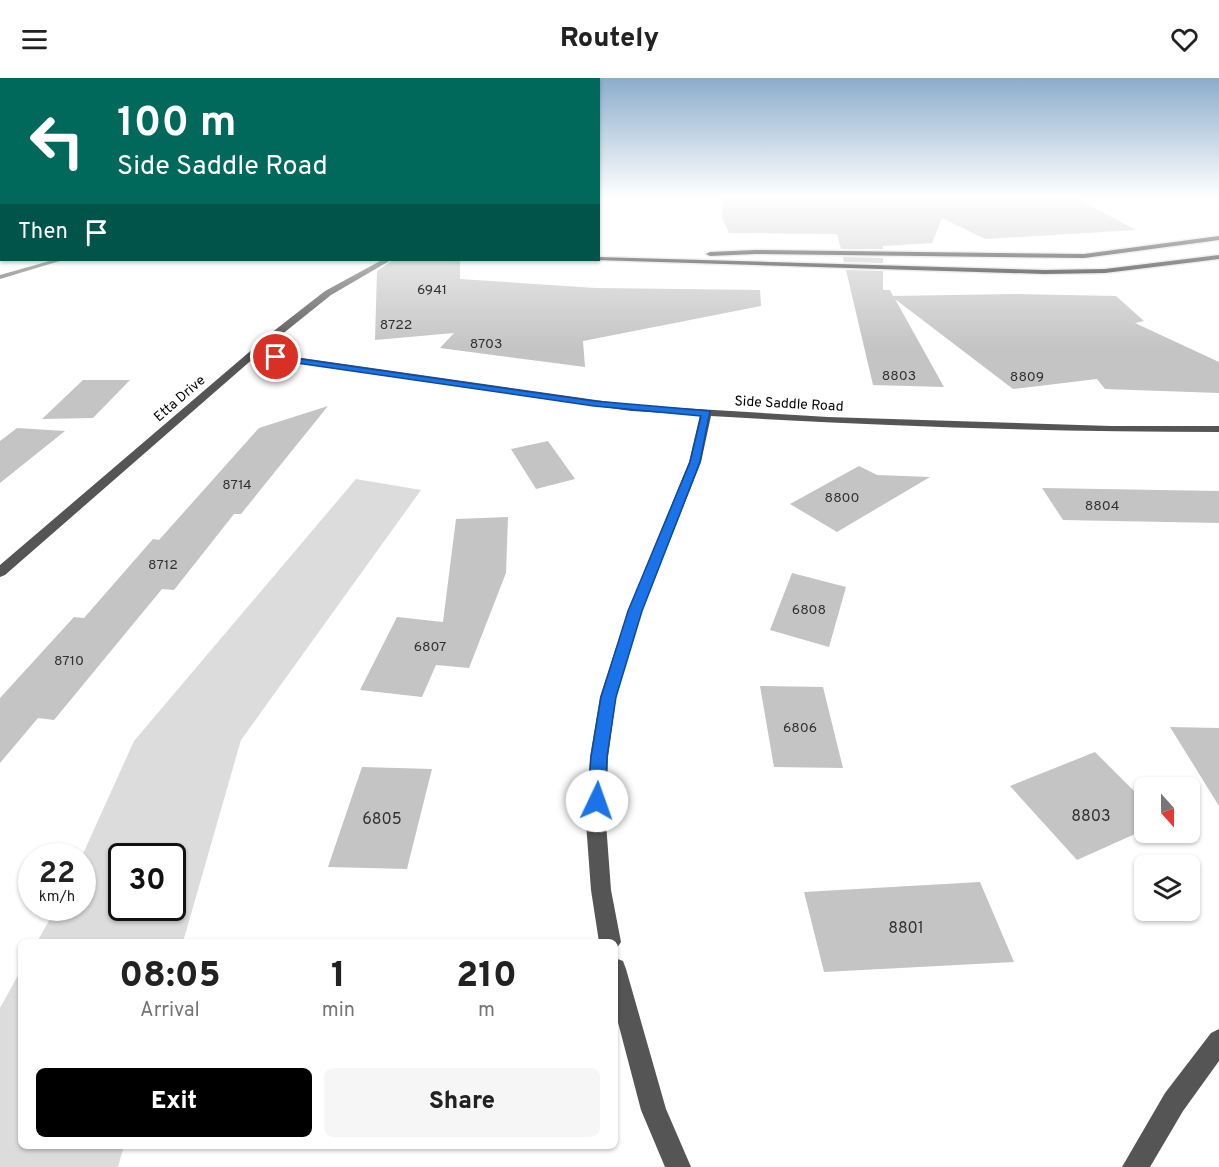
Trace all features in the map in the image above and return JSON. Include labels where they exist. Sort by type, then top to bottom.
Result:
[{"type":"main road","points":[[602,259],[754,252],[1084,256],[1153,247]]},
{"type":"main road","points":[[602,259],[1045,272],[1105,271],[1219,257]]},
{"type":"street","points":[[0,277],[56,261]]},
{"type":"street","name":"Etta Drive","points":[[0,572],[253,354],[328,294],[385,261]]},
{"type":"street","name":"Side Saddle Road","points":[[253,354],[594,404],[706,413],[828,420],[1100,429],[1219,429]]},
{"type":"street","points":[[609,939],[601,890],[596,823],[599,757],[608,697],[635,611],[695,462],[706,413]]},
{"type":"street","points":[[618,980],[654,1110],[678,1167]]},
{"type":"street","points":[[1135,1167],[1174,1102],[1219,1041]]},
{"type":"shaded area","points":[[356,479],[421,490],[241,740],[184,939],[39,939],[49,921],[96,921],[96,843],[88,843],[134,741]]},
{"type":"shaded area","points":[[18,975],[18,1149],[123,1149],[118,1167],[0,1167],[0,1008]]},
{"type":"building","points":[[840,247],[883,247],[883,249],[841,249]]},
{"type":"building","points":[[843,257],[883,258],[883,263],[844,262]]},
{"type":"building","points":[[392,261],[460,261],[460,279],[596,288],[760,290],[761,306],[583,341],[585,367],[440,348],[454,333],[375,340],[377,271]]},
{"type":"building","points":[[846,270],[883,271],[883,290],[890,290],[893,296],[1012,294],[1116,296],[1144,321],[1135,323],[1219,362],[1219,393],[1105,389],[1097,379],[1013,389],[895,299],[944,387],[873,385]]},
{"type":"building","points":[[83,380],[130,380],[93,418],[42,419]]},
{"type":"building","points":[[328,406],[241,514],[234,514],[174,590],[162,589],[54,720],[38,718],[0,763],[0,698],[74,617],[84,618],[153,539],[159,540],[259,428]]},
{"type":"building","points":[[17,428],[65,431],[0,483],[0,441]]},
{"type":"building","points":[[548,441],[575,479],[536,489],[511,449]]},
{"type":"building","points":[[859,466],[877,475],[930,477],[837,532],[790,504]]},
{"type":"building","points":[[1042,488],[1219,491],[1219,523],[1063,520]]},
{"type":"building","points":[[508,517],[506,573],[469,668],[436,665],[422,697],[360,690],[397,617],[443,622],[456,519]]},
{"type":"building","points":[[792,573],[846,587],[829,647],[770,630]]},
{"type":"building","points":[[760,686],[823,687],[843,768],[774,767]]},
{"type":"building","points":[[1170,727],[1219,728],[1219,806]]},
{"type":"building","points":[[1095,752],[1134,791],[1134,834],[1077,860],[1010,786]]},
{"type":"building","points":[[362,767],[432,769],[407,869],[328,867]]},
{"type":"building","points":[[980,882],[1014,962],[824,972],[804,892]]},
{"type":"route","points":[[276,357],[594,404],[706,413],[695,462],[635,611],[608,697],[599,757],[597,801]]}]
